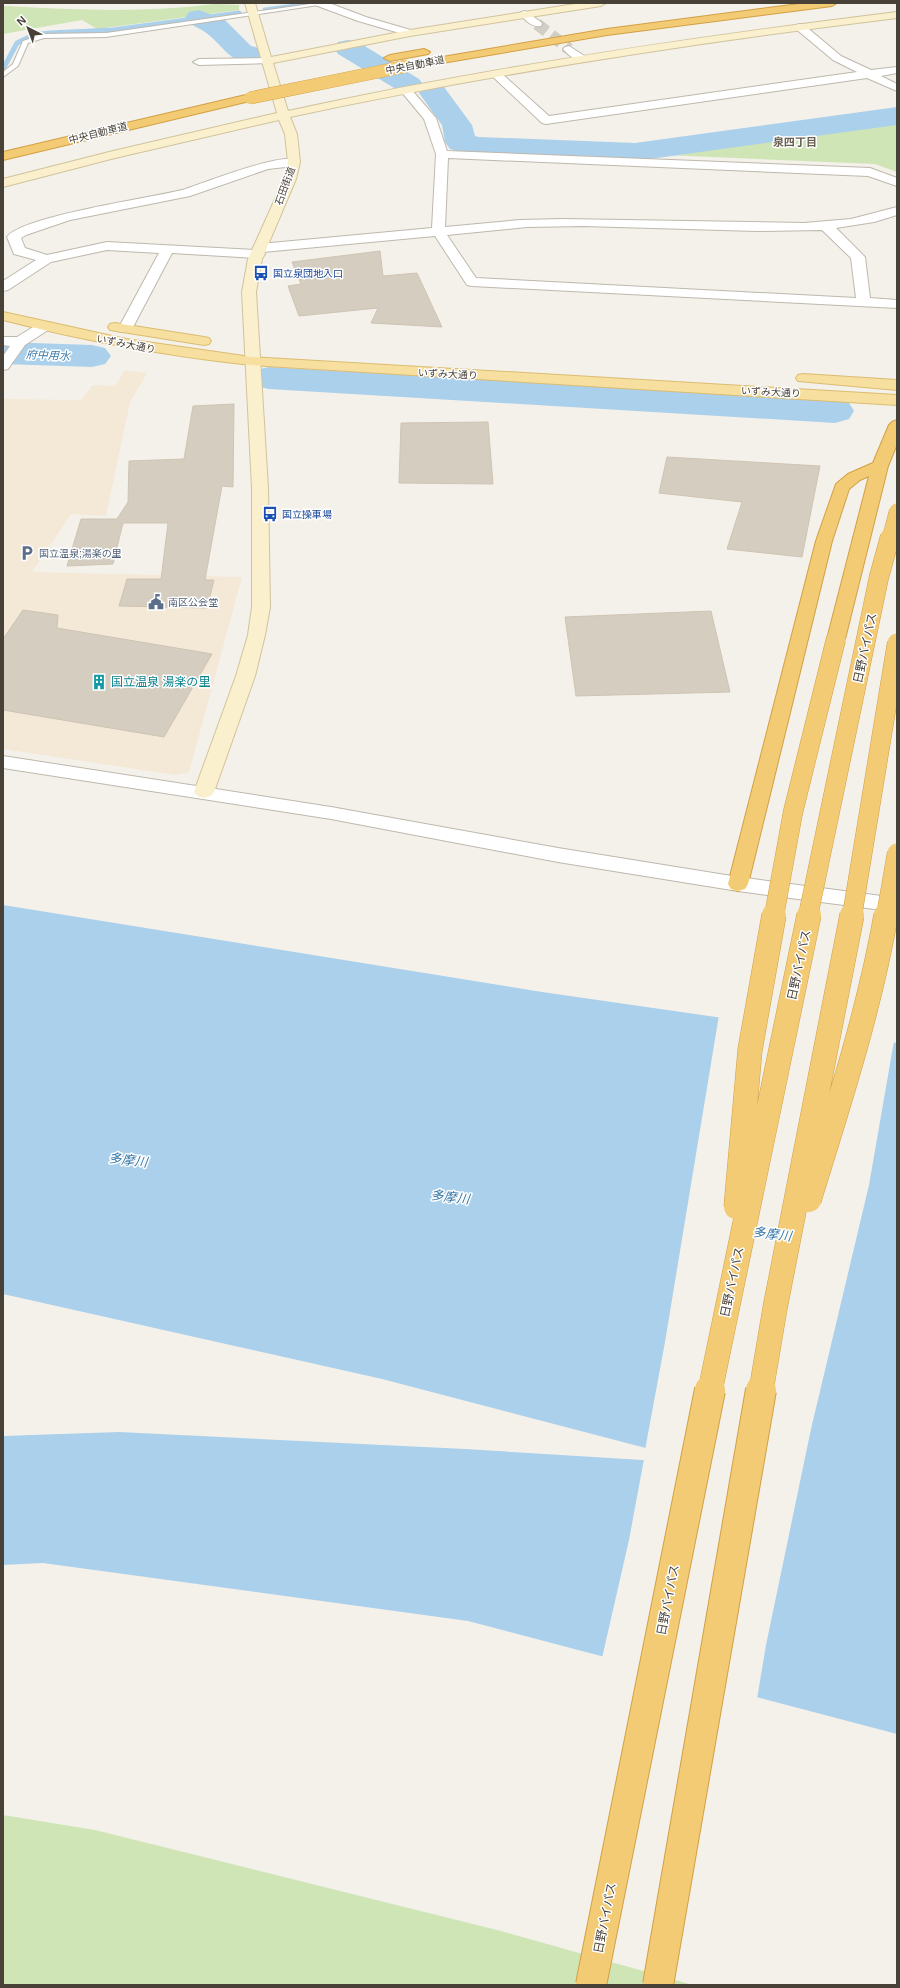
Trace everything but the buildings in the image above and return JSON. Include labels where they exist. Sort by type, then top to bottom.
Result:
[{"type":"highway","points":[[720,6],[747,3]]},
{"type":"highway","name":"中央自動車道","points":[[3,156],[104,131],[250,98],[407,66],[607,32],[832,3]]},
{"type":"highway","points":[[536,28],[684,11]]},
{"type":"highway","name":"中央自動車道","points":[[308,74],[435,50]]},
{"type":"highway","points":[[263,83],[286,79]]},
{"type":"highway","points":[[211,95],[241,88]]},
{"type":"highway","points":[[728,1302],[750,1050],[793,812],[880,466],[897,425]]},
{"type":"highway","points":[[738,884],[822,549],[842,487],[854,477],[880,466]]},
{"type":"highway","name":"日野バイパス","points":[[591,1985],[728,1302],[879,577],[897,511]]},
{"type":"highway","points":[[658,1985],[775,1308],[852,916],[897,643]]},
{"type":"highway","points":[[775,1308],[850,1064],[881,943],[897,853]]},
{"type":"main road","name":"いずみ大通り","points":[[3,316],[158,350],[246,351],[564,366]]},
{"type":"main road","name":"いずみ大通り","points":[[102,324],[125,329],[220,343]]},
{"type":"main road","name":"いずみ大通り","points":[[246,351],[897,400]]},
{"type":"main road","name":"いずみ大通り","points":[[789,378],[897,385]]},
{"type":"street","points":[[199,62],[267,61],[410,33],[601,3]]},
{"type":"street","points":[[321,4],[362,19],[410,33]]},
{"type":"street","name":"石田街道","points":[[204,792],[213,774],[238,699],[259,627],[261,607],[260,488],[246,351],[248,292],[249,281],[259,251],[290,179],[294,162],[291,134],[284,116],[251,8]]},
{"type":"street","points":[[525,14],[536,28]]},
{"type":"street","points":[[3,183],[142,147],[406,90],[582,59],[800,27],[897,15]]},
{"type":"street","points":[[800,27],[837,58],[897,88]]},
{"type":"street","points":[[569,49],[582,59]]},
{"type":"street","points":[[497,74],[546,120],[897,70]]},
{"type":"street","points":[[406,90],[430,118],[442,154],[438,231],[472,282],[897,304]]},
{"type":"street","points":[[442,154],[870,172],[897,182]]},
{"type":"street","points":[[47,258],[19,251],[14,237],[21,232],[67,217],[185,193],[266,166],[294,162]]},
{"type":"street","points":[[3,287],[47,258],[107,246],[259,251],[438,231],[540,223],[616,223],[783,228],[825,225],[884,215],[897,211]]},
{"type":"street","points":[[825,225],[858,257],[863,302]]},
{"type":"street","points":[[125,329],[168,249]]},
{"type":"street","points":[[4,365],[18,344],[43,326]]},
{"type":"street","points":[[3,341],[18,344]]},
{"type":"street","points":[[3,762],[204,792],[331,813],[558,855],[738,884],[897,905]]},
{"type":"lane","points":[[3,76],[16,65],[24,42],[33,38],[44,36],[106,35],[193,22],[251,8],[321,4]]},
{"type":"shaded area","points":[[125,370],[147,373],[130,402],[106,516],[71,514],[32,572],[242,577],[189,772],[176,775],[3,749],[3,399],[81,400],[93,385],[115,386]]},
{"type":"green space","points":[[215,4],[239,5],[239,10],[97,29],[82,20],[3,34],[3,7],[6,6],[58,9],[137,10]]},
{"type":"green space","points":[[897,110],[897,172],[875,164],[666,155],[652,147]]},
{"type":"green space","points":[[3,1815],[95,1830],[501,1931],[693,1985],[3,1985]]},
{"type":"water","name":"多摩川","points":[[3,905],[542,992],[897,1043],[897,1734],[468,1621],[43,1563],[3,1565],[3,1436],[119,1432],[465,1449],[707,1464],[382,1379],[3,1294]]},
{"type":"pier","points":[[719,1015],[894,1041],[869,1185],[811,1429],[766,1645],[757,1699],[602,1658],[629,1540],[644,1459],[690,1462],[645,1450],[665,1342]]},
{"type":"waterway","points":[[265,10],[311,4]]},
{"type":"waterway","points":[[3,69],[17,43],[33,35],[113,30],[239,13]]},
{"type":"waterway","points":[[199,18],[215,26],[241,52],[252,55]]},
{"type":"waterway","points":[[348,48],[409,85]]},
{"type":"waterway","points":[[434,93],[457,125],[461,142],[468,145],[479,146],[635,152],[897,116]]},
{"type":"waterway","name":"府中用水","points":[[3,353],[92,356]]},
{"type":"waterway","points":[[269,378],[835,411]]},
{"type":"tunnel","points":[[537,24],[569,49]]},
{"type":"place","name":"国立泉団地入口","points":[[261,273]]},
{"type":"place","name":"国立操車場","points":[[270,514]]},
{"type":"place","name":"国立温泉;湯楽の里","points":[[27,553]]},
{"type":"place","name":"南区公会堂","points":[[156,602]]},
{"type":"place","name":"国立温泉 湯楽の里","points":[[99,682]]},
{"type":"district","name":"泉四丁目","points":[[795,142]]}]
